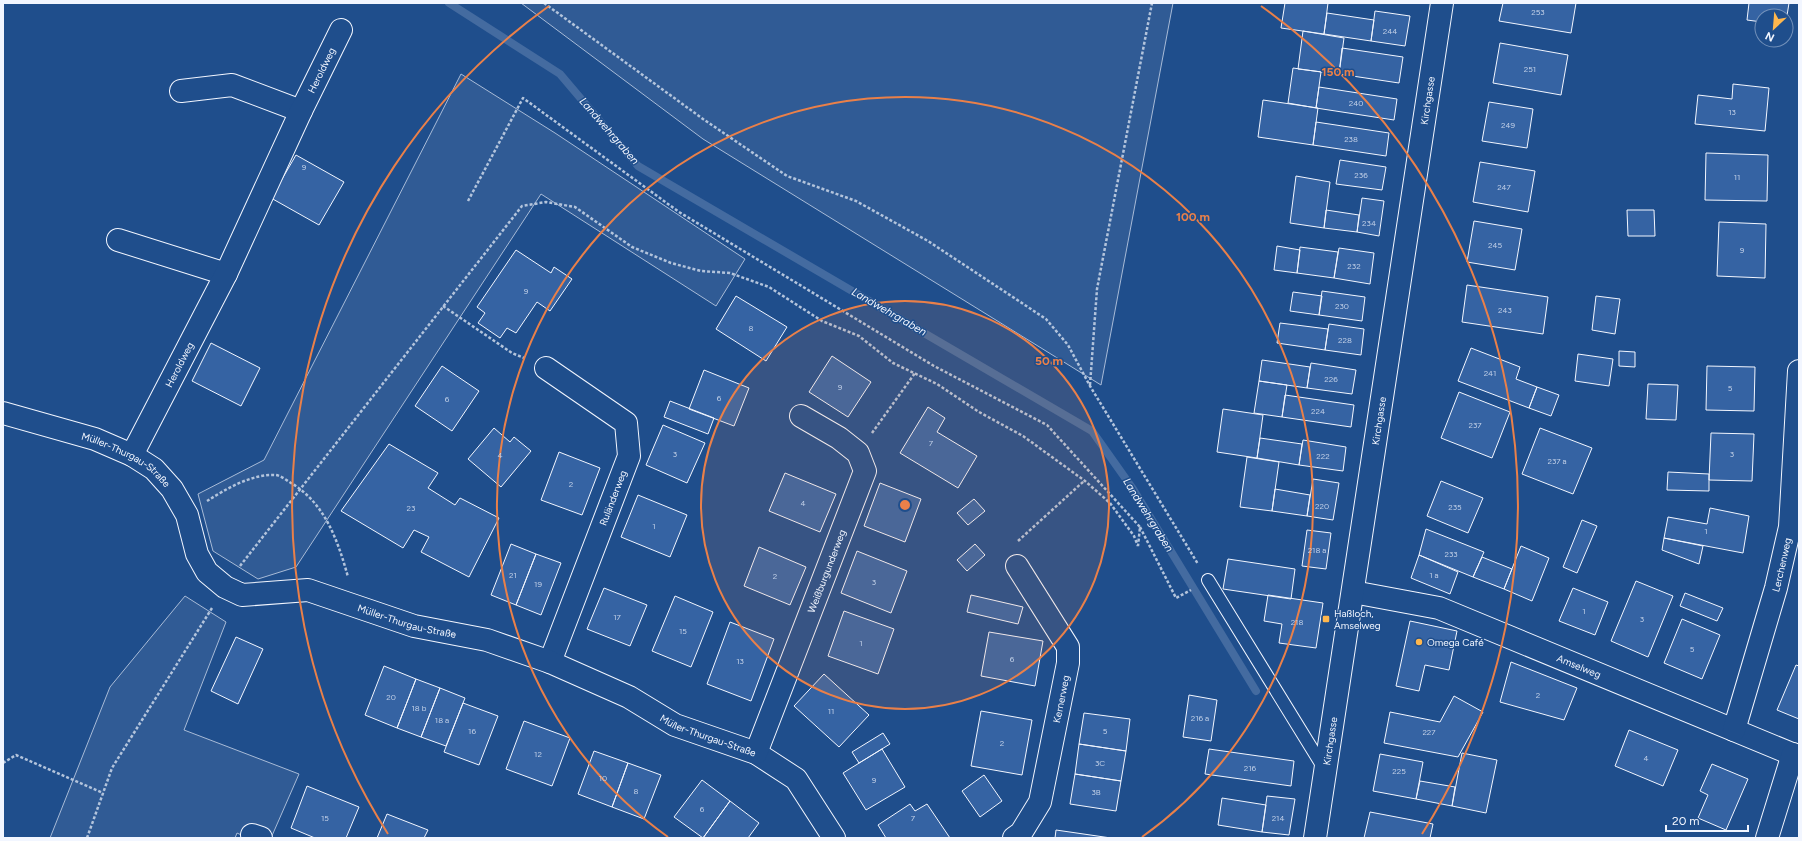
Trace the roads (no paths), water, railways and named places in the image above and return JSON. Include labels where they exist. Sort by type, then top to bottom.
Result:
[{"type":"street","name":"Kirchgasse","points":[[1315,838],[1442,3]]},
{"type":"street","name":"Heroldweg","points":[[132,455],[226,274],[301,111],[341,30]]},
{"type":"street","points":[[181,91],[232,85],[301,111]]},
{"type":"street","points":[[118,240],[226,274]]},
{"type":"street","name":"Ruländerweg","points":[[546,368],[626,423],[629,456],[550,662]]},
{"type":"street","name":"Lerchenweg","points":[[1734,730],[1776,588],[1790,527],[1799,371]]},
{"type":"street","name":"Müller-Thurgau-Straße","points":[[3,413],[94,439],[132,455],[154,469],[172,489],[187,515],[197,554],[207,572],[225,587],[242,595],[308,590],[414,626],[487,640],[550,662],[630,697],[675,725],[756,753],[796,779],[834,838]]},
{"type":"street","name":"Weißburgunderweg","points":[[756,753],[865,471],[858,453],[839,438],[801,416]]},
{"type":"street","name":"Kernerweg","points":[[1014,838],[1021,833],[1040,802],[1068,663],[1068,647],[1017,566]]},
{"type":"street","name":"Amselweg","points":[[1353,592],[1439,608],[1796,756]]},
{"type":"street","points":[[1767,838],[1796,756]]},
{"type":"lane","points":[[1208,580],[1325,771]]},
{"type":"waterway","name":"Landwehrgraben","points":[[449,3],[560,74],[638,166],[1092,431],[1133,489],[1256,691]]},
{"type":"place","name":"Haßloch, Amselweg","points":[[1326,619]]},
{"type":"place","name":"Omega Café","points":[[1419,642]]}]
